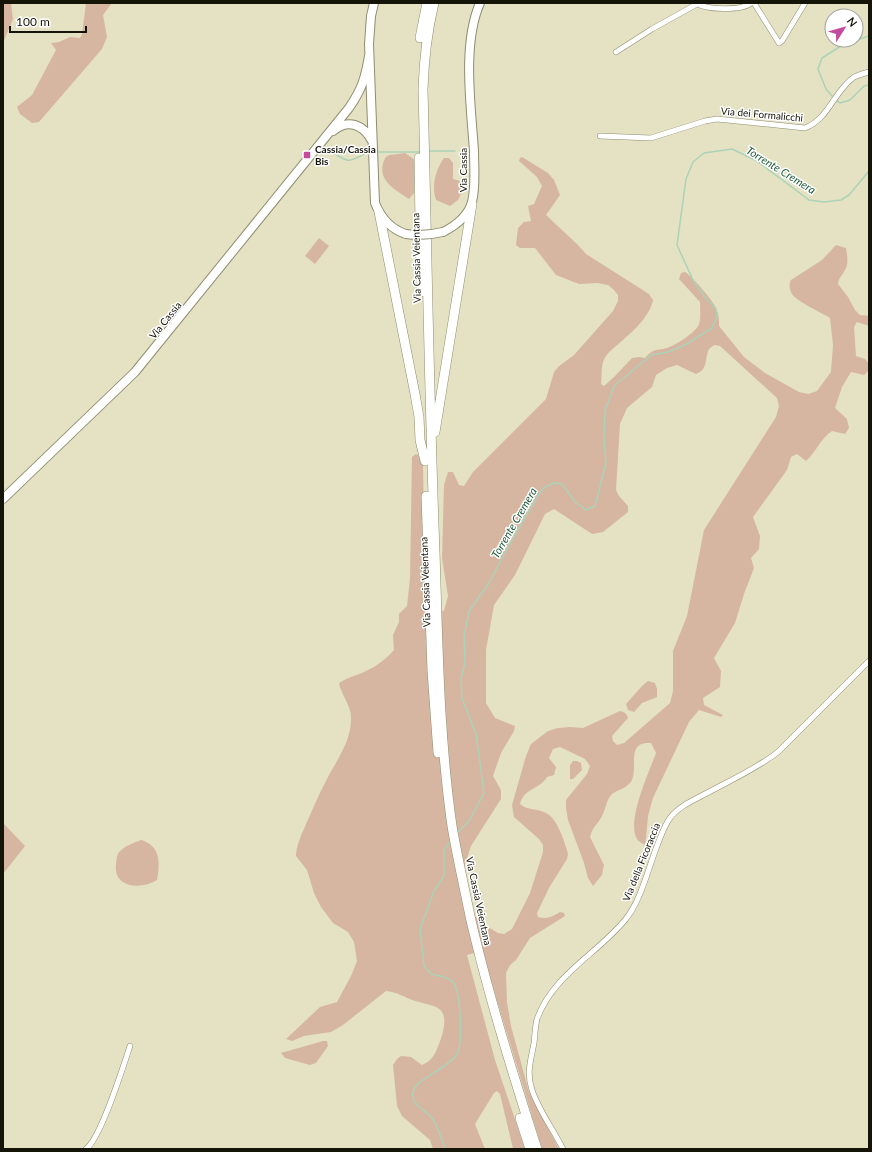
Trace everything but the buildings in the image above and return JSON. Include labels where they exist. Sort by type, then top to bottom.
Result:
[{"type":"highway","name":"Via Cassia Veientana","points":[[422,148],[417,88],[418,57],[427,3]]},
{"type":"highway","name":"Via Cassia Veientana","points":[[434,3],[429,23],[424,57],[422,148],[432,488],[434,707],[446,822],[455,874],[475,952],[489,1019],[530,1149]]},
{"type":"highway","name":"Via Cassia Veientana","points":[[422,160],[419,230],[425,461],[433,606]]},
{"type":"highway","points":[[432,488],[435,465],[436,425],[472,204]]},
{"type":"highway","points":[[379,212],[415,394],[419,417],[420,440],[425,461]]},
{"type":"highway","name":"Via Cassia Veientana","points":[[475,952],[537,1149]]},
{"type":"main road","name":"Via Cassia","points":[[374,3],[369,30],[369,56],[375,203],[379,212],[389,225],[406,234],[416,235],[427,235],[443,232],[460,221],[472,204],[474,176],[470,93],[470,38],[475,14],[480,3]]},
{"type":"main road","name":"Via Cassia","points":[[3,498],[135,372],[349,108],[362,88],[369,56]]},
{"type":"main road","name":"Via Cassia","points":[[325,138],[342,125],[355,125],[366,131],[374,150]]},
{"type":"street","points":[[616,52],[652,29],[697,4],[708,8],[734,8],[747,7],[751,3]]},
{"type":"street","points":[[754,3],[779,42],[782,41],[805,3]]},
{"type":"street","name":"Via dei Formalicchi","points":[[600,136],[651,138],[705,121],[717,119],[805,128],[812,125],[825,113],[846,84],[855,76],[869,72]]},
{"type":"street","name":"Via della Ficoraccia","points":[[563,1149],[538,1103],[532,1090],[529,1077],[529,1062],[534,1044],[536,1025],[546,1000],[562,980],[618,928],[629,914],[637,899],[665,826],[674,813],[684,805],[763,762],[778,752],[869,661]]},
{"type":"street","points":[[86,1149],[90,1146],[100,1128],[130,1046]]},
{"type":"shaded area","points":[[3,3],[11,3],[13,19],[3,43]]},
{"type":"shaded area","points":[[87,3],[112,3],[103,15],[107,37],[102,49],[39,122],[32,123],[20,114],[17,107],[32,95],[56,50],[51,43],[59,42],[70,37],[80,38]]},
{"type":"shaded area","points":[[405,153],[415,160],[414,193],[409,199],[390,185],[383,176],[382,170],[385,158],[387,156]]},
{"type":"shaded area","points":[[522,157],[548,173],[554,180],[560,195],[546,215],[586,254],[649,294],[653,300],[649,311],[642,322],[604,358],[601,384],[604,386],[632,358],[645,358],[653,351],[670,347],[680,342],[697,327],[700,319],[700,302],[679,279],[681,273],[685,272],[697,283],[714,305],[717,310],[719,326],[744,357],[765,373],[799,392],[808,394],[817,391],[831,372],[833,345],[830,318],[797,299],[791,292],[790,284],[791,280],[822,260],[836,245],[846,248],[847,259],[846,268],[838,284],[848,297],[855,310],[860,315],[869,316],[869,326],[857,322],[854,327],[856,356],[865,359],[869,364],[869,370],[864,375],[851,372],[842,387],[835,408],[847,419],[849,428],[845,434],[832,431],[825,437],[806,461],[797,454],[791,457],[787,470],[753,517],[760,536],[759,549],[751,558],[754,568],[735,623],[714,658],[721,671],[720,687],[703,698],[704,705],[723,715],[721,717],[699,710],[689,722],[653,798],[648,816],[645,845],[637,839],[634,831],[634,821],[636,809],[644,784],[656,753],[651,743],[643,743],[638,746],[634,755],[634,774],[632,780],[628,785],[610,796],[602,816],[591,833],[590,837],[604,865],[602,875],[593,886],[588,878],[568,820],[566,808],[566,800],[587,774],[590,766],[585,759],[560,747],[553,749],[549,758],[556,767],[554,775],[547,777],[544,781],[528,792],[520,804],[529,809],[543,811],[554,820],[563,837],[568,854],[567,859],[549,888],[537,913],[538,917],[541,918],[550,917],[560,912],[564,913],[565,916],[530,938],[516,960],[510,965],[506,973],[507,1002],[511,1026],[529,1092],[559,1149],[542,1149],[482,951],[467,955],[495,1060],[525,1149],[513,1149],[500,1094],[497,1091],[494,1093],[475,1124],[485,1149],[433,1149],[430,1140],[402,1116],[397,1106],[393,1065],[401,1056],[411,1057],[422,1065],[431,1059],[438,1048],[444,1029],[443,1014],[436,1007],[415,1001],[394,992],[386,991],[343,1025],[331,1032],[304,1036],[292,1041],[286,1039],[320,1007],[337,1002],[357,961],[354,942],[348,932],[333,923],[321,907],[314,893],[307,870],[296,856],[296,852],[317,800],[349,736],[351,713],[339,683],[374,667],[394,650],[393,635],[399,622],[399,614],[407,606],[410,578],[412,457],[416,454],[419,456],[423,465],[424,515],[430,610],[444,611],[448,596],[442,558],[444,485],[448,472],[453,472],[459,485],[464,486],[473,472],[546,399],[554,372],[559,366],[574,355],[613,311],[618,301],[618,295],[608,285],[597,283],[579,284],[556,275],[535,248],[520,248],[516,245],[518,228],[524,222],[531,221],[528,206],[534,204],[542,186],[537,177],[519,161]],"holes":[[[714,345],[720,346],[777,398],[779,406],[776,417],[704,530],[687,616],[673,651],[673,691],[670,703],[624,743],[617,745],[613,741],[612,736],[628,718],[626,713],[620,711],[583,728],[558,728],[548,731],[531,744],[526,756],[512,805],[514,817],[539,839],[543,845],[543,852],[530,893],[512,929],[504,934],[498,933],[480,922],[471,911],[463,870],[471,846],[501,799],[501,790],[493,776],[501,753],[514,731],[515,726],[495,718],[486,703],[486,650],[494,605],[515,575],[545,514],[554,509],[592,534],[603,532],[628,512],[628,506],[616,490],[620,424],[627,408],[652,387],[656,375],[667,368],[677,365],[696,374],[705,367],[709,349]]]},
{"type":"shaded area","points":[[444,158],[449,158],[453,163],[453,179],[460,181],[464,188],[458,200],[450,206],[436,200],[434,189],[435,178]]},
{"type":"shaded area","points":[[319,238],[329,246],[315,264],[305,256]]},
{"type":"shaded area","points":[[648,681],[655,683],[657,697],[642,703],[634,712],[628,710],[626,704]]},
{"type":"shaded area","points":[[573,761],[581,763],[582,770],[573,779],[570,779],[570,765]]},
{"type":"shaded area","points":[[3,823],[25,846],[3,874]]},
{"type":"shaded area","points":[[141,840],[152,846],[158,856],[159,867],[157,880],[143,885],[129,885],[119,878],[116,872],[117,856],[124,848]]},
{"type":"shaded area","points":[[327,1041],[328,1046],[316,1063],[310,1065],[285,1058],[281,1053]]},
{"type":"waterway","name":"Torrente Cremera","points":[[833,97],[826,89],[818,69],[822,58],[844,44],[869,36]]},
{"type":"waterway","name":"Torrente Cremera","points":[[836,100],[840,103],[850,100],[864,86],[869,85]]},
{"type":"waterway","name":"Torrente Cremera","points":[[457,833],[469,821],[484,793],[476,734],[462,698],[461,679],[465,662],[464,636],[469,611],[489,583],[509,545],[542,489],[553,483],[562,484],[576,503],[586,510],[595,506],[606,463],[604,439],[605,411],[614,386],[651,355],[668,352],[685,345],[712,328],[717,317],[716,309],[693,280],[677,245],[686,179],[693,162],[704,153],[732,149],[757,161],[809,200],[824,202],[841,200],[849,195],[869,171]]},
{"type":"waterway","points":[[330,151],[347,160],[355,159],[371,152]]},
{"type":"waterway","points":[[429,151],[455,151]]},
{"type":"waterway","points":[[377,152],[421,152]]},
{"type":"waterway","name":"Torrente Cremera","points":[[445,1149],[434,1120],[416,1104],[413,1097],[413,1092],[415,1087],[420,1082],[453,1059],[459,1048],[460,1018],[456,987],[448,978],[431,974],[424,966],[420,929],[434,891],[444,876],[444,850],[451,841]]},
{"type":"place","name":"Cassia/Cassia Bis","points":[[307,155]]}]
